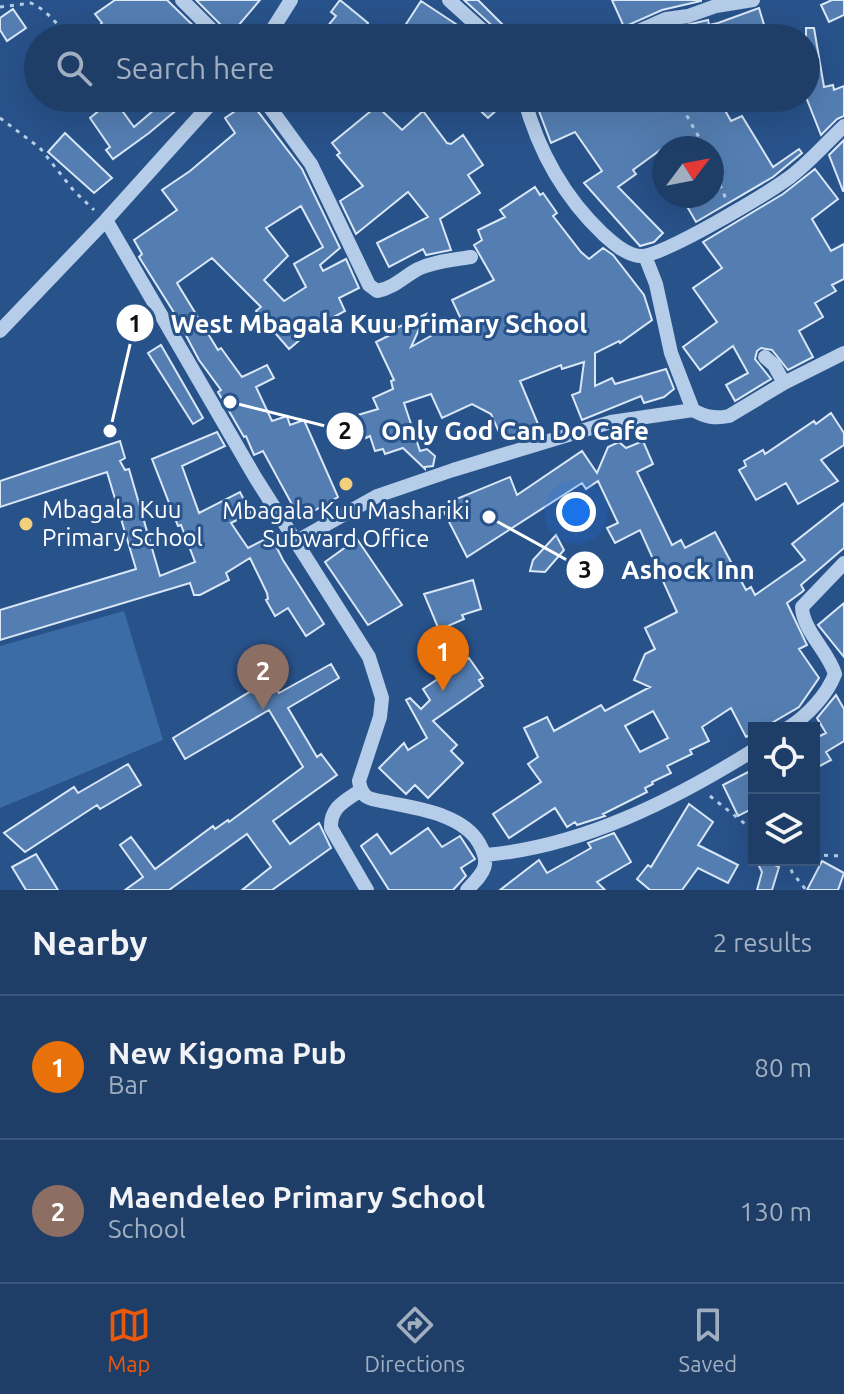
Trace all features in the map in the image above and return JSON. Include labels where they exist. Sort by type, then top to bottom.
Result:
[{"type":"street","points":[[182,0],[206,24]]},
{"type":"street","points":[[276,24],[291,0]]},
{"type":"street","points":[[449,0],[476,24]]},
{"type":"street","points":[[655,24],[727,3],[753,0]]},
{"type":"street","points":[[0,331],[203,112]]},
{"type":"street","points":[[273,112],[311,164],[369,285],[377,291],[390,288],[426,266],[471,257]]},
{"type":"street","points":[[529,112],[539,144],[580,212],[622,249],[645,256],[660,253],[789,177],[844,126]]},
{"type":"street","points":[[106,220],[295,542],[329,590],[369,657],[382,698],[380,717],[359,781],[361,790],[368,798],[412,807],[465,826],[486,855],[483,872],[467,890]]},
{"type":"street","points":[[645,256],[656,284],[671,353],[693,410]]},
{"type":"street","points":[[295,542],[377,496],[611,422],[693,410],[719,418],[729,416],[784,383],[844,353]]},
{"type":"street","points":[[765,357],[774,365],[784,383]]},
{"type":"street","points":[[796,722],[825,692],[835,674],[832,663],[806,622],[802,607],[844,563]]},
{"type":"street","points":[[486,855],[529,849],[639,813],[694,786],[748,754]]},
{"type":"street","points":[[361,790],[337,806],[330,816],[331,828],[367,890]]},
{"type":"path","points":[[0,7],[31,3],[56,24]]},
{"type":"path","points":[[685,112],[698,136]]},
{"type":"path","points":[[0,118],[40,148],[74,191],[106,220]]},
{"type":"path","points":[[724,193],[732,211]]},
{"type":"path","points":[[694,786],[748,826]]},
{"type":"path","points":[[820,855],[844,856]]},
{"type":"path","points":[[790,866],[806,890]]},
{"type":"shaded area","points":[[124,611],[163,740],[0,808],[0,646]]},
{"type":"building","points":[[115,0],[167,0],[192,24],[101,24],[95,14]]},
{"type":"building","points":[[196,0],[260,0],[240,24],[220,24]]},
{"type":"building","points":[[340,0],[368,23],[329,24],[336,16],[331,12]]},
{"type":"building","points":[[464,0],[478,0],[502,24],[490,24]]},
{"type":"building","points":[[612,0],[701,0],[662,10],[631,24],[623,24]]},
{"type":"building","points":[[832,0],[844,0],[844,15],[829,22],[821,5]]},
{"type":"building","points":[[421,1],[456,24],[406,24]]},
{"type":"building","points":[[759,8],[764,24],[714,24]]},
{"type":"building","points":[[13,9],[24,29],[7,41],[0,30],[0,18]]},
{"type":"building","points":[[820,63],[824,87],[833,85],[834,90],[844,86],[844,116],[821,135],[812,112],[820,112]]},
{"type":"building","points":[[97,112],[123,112],[134,127],[152,112],[174,112],[113,159],[106,150],[110,147],[90,118]]},
{"type":"building","points":[[234,112],[258,112],[302,169],[340,248],[320,265],[323,271],[346,259],[359,288],[339,298],[345,311],[315,327],[289,349],[256,311],[261,307],[212,258],[177,283],[218,350],[221,348],[242,377],[267,365],[274,378],[256,387],[272,421],[287,416],[290,425],[304,420],[338,497],[300,519],[263,451],[254,455],[246,436],[218,392],[221,390],[199,360],[139,257],[142,254],[134,240],[177,210],[162,190],[235,133],[225,118]],"holes":[[[301,206],[323,247],[294,264],[306,287],[284,301],[264,280],[288,256],[266,228]]]},
{"type":"building","points":[[370,112],[383,112],[402,130],[424,112],[447,143],[451,144],[463,135],[483,165],[468,175],[480,193],[440,219],[451,250],[426,255],[423,249],[389,267],[377,243],[428,217],[408,192],[356,234],[340,201],[363,186],[337,155],[340,153],[332,143]]},
{"type":"building","points":[[539,112],[726,112],[731,121],[742,116],[773,167],[799,149],[802,153],[773,177],[724,206],[724,136],[652,136],[652,156],[633,170],[636,174],[618,187],[663,233],[654,242],[640,246],[584,183],[602,171],[575,132],[551,143]]},
{"type":"building","points":[[65,133],[112,178],[94,193],[48,152]]},
{"type":"building","points":[[844,140],[844,191],[843,191],[829,155]]},
{"type":"building","points":[[815,169],[838,199],[812,219],[831,251],[844,244],[844,279],[832,285],[836,291],[815,303],[823,317],[799,331],[813,357],[788,370],[772,350],[761,348],[755,359],[771,379],[735,401],[726,385],[748,373],[733,346],[700,370],[683,347],[717,322],[693,288],[722,268],[703,242],[783,194]]},
{"type":"building","points":[[535,187],[557,213],[553,216],[589,259],[603,248],[613,255],[644,295],[652,320],[620,343],[595,353],[595,386],[612,378],[615,384],[666,369],[674,389],[664,397],[644,403],[641,396],[582,420],[572,395],[580,392],[584,362],[562,369],[561,365],[520,381],[538,424],[502,439],[491,414],[472,404],[442,418],[431,394],[404,403],[420,451],[427,449],[435,456],[433,466],[425,469],[403,448],[385,454],[383,449],[375,451],[370,436],[366,438],[358,415],[378,409],[373,398],[393,389],[391,381],[394,380],[376,342],[390,335],[388,332],[426,314],[411,347],[461,319],[452,300],[494,280],[474,245],[482,240],[478,230],[505,217],[500,210]]},
{"type":"building","points":[[688,208],[720,208],[696,222]]},
{"type":"building","points":[[161,345],[203,418],[193,424],[148,353]]},
{"type":"building","points":[[831,413],[844,433],[844,445],[821,460],[838,481],[798,504],[786,483],[756,500],[739,470],[746,466],[744,461],[763,450],[765,454]]},
{"type":"building","points":[[217,432],[225,446],[182,466],[199,513],[240,492],[251,513],[231,523],[248,548],[271,536],[324,624],[306,636],[288,608],[275,616],[250,558],[226,573],[229,580],[200,595],[194,595],[190,583],[0,640],[0,610],[136,569],[107,472],[0,507],[0,481],[120,441],[125,458],[120,461],[125,470],[129,469],[160,576],[195,562],[152,459]]},
{"type":"building","points":[[643,441],[653,464],[637,472],[672,545],[681,540],[685,548],[715,532],[746,590],[751,587],[755,595],[805,560],[792,544],[844,503],[844,548],[801,585],[804,590],[787,603],[807,645],[799,649],[819,678],[799,707],[773,722],[748,722],[746,737],[731,708],[702,727],[709,741],[690,750],[692,754],[667,766],[671,773],[652,782],[645,788],[647,792],[603,814],[605,816],[577,825],[575,822],[567,827],[555,808],[509,838],[493,814],[541,782],[528,764],[538,757],[524,728],[547,717],[554,731],[601,705],[605,711],[650,687],[634,680],[645,654],[655,649],[645,628],[677,612],[640,530],[615,543],[607,528],[618,523],[598,481],[586,489],[582,483],[467,557],[442,508],[449,502],[510,477],[517,495],[582,451],[597,473],[608,447],[619,442],[626,448]],"holes":[[[653,711],[668,738],[640,752],[625,726]]]},
{"type":"building","points":[[556,535],[564,550],[545,572],[530,571],[533,560]]},
{"type":"building","points":[[357,539],[402,605],[368,625],[325,562]]},
{"type":"building","points":[[473,580],[481,609],[462,615],[464,619],[439,630],[424,594]]},
{"type":"building","points":[[844,603],[844,657],[818,625]]},
{"type":"building","points":[[469,658],[483,678],[479,680],[483,686],[433,721],[457,745],[451,751],[463,763],[428,798],[415,785],[406,794],[379,768],[404,743],[408,750],[427,738],[406,700],[410,698],[421,709],[430,700],[423,689]]},
{"type":"building","points":[[331,664],[339,678],[288,708],[317,757],[321,754],[337,775],[273,821],[290,844],[319,823],[331,848],[272,890],[242,890],[271,867],[247,834],[169,890],[125,890],[143,877],[120,845],[131,837],[155,869],[213,826],[215,829],[229,822],[303,767],[269,710],[185,759],[173,738],[271,679],[279,693]]},
{"type":"building","points":[[836,695],[844,709],[844,741],[826,752],[831,760],[820,766],[820,736],[826,733],[817,718]]},
{"type":"building","points":[[128,764],[141,785],[100,809],[97,805],[25,852],[4,833],[74,787],[78,793]]},
{"type":"building","points":[[748,772],[748,811],[738,816],[723,785]]},
{"type":"building","points":[[689,804],[713,822],[698,845],[738,865],[728,883],[698,868],[682,890],[650,890],[637,879],[648,865],[651,867]]},
{"type":"building","points":[[428,828],[442,847],[460,836],[475,859],[461,868],[466,876],[453,890],[389,890],[361,846],[377,834],[391,854]]},
{"type":"building","points":[[614,833],[631,862],[597,882],[605,890],[500,890],[539,860],[547,873],[591,848],[588,843]]},
{"type":"building","points":[[36,854],[58,890],[26,890],[12,867]]},
{"type":"building","points":[[822,861],[844,873],[838,890],[807,890]]},
{"type":"building","points":[[759,866],[779,867],[772,890],[757,890],[762,872]]},
{"type":"place","name":"Only God Can Do Cafe","points":[[230,402]]},
{"type":"place","name":"West Mbagala Kuu Primary School","points":[[110,431]]},
{"type":"place","name":"Mbagala Kuu Mashariki Subward Office","points":[[346,484]]},
{"type":"place","name":"Ashock Inn","points":[[489,517]]},
{"type":"place","name":"Mbagala Kuu Primary School","points":[[26,524]]},
{"type":"place","name":"New Kigoma Pub","points":[[443,691]]},
{"type":"place","name":"Maendeleo Primary School","points":[[263,710]]}]
